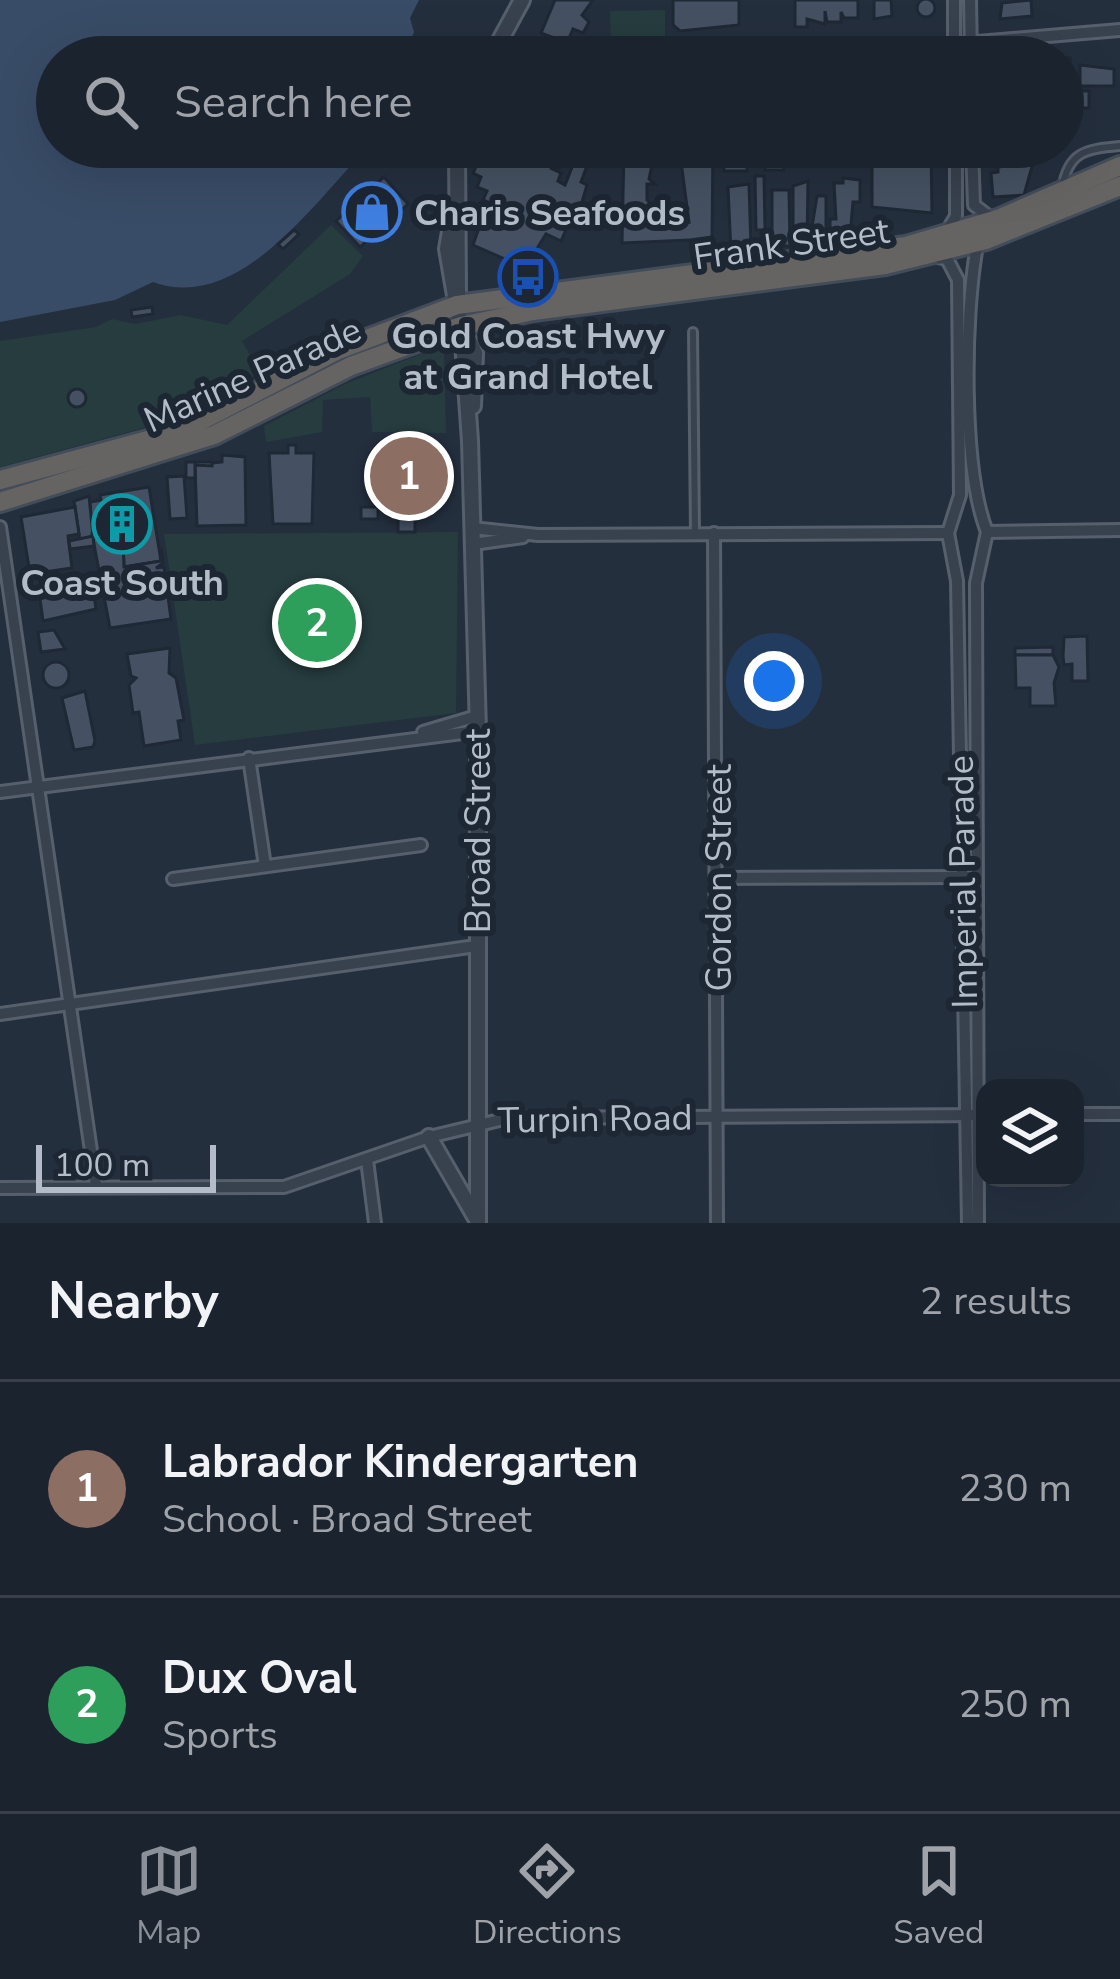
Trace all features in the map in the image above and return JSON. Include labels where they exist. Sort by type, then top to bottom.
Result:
[{"type":"highway","name":"Frank Street","points":[[457,305],[827,259],[939,238],[998,219],[1120,166]]},
{"type":"highway","name":"Frank Street","points":[[461,326],[924,256],[986,240],[1120,186]]},
{"type":"highway","name":"Marine Parade","points":[[0,480],[193,427],[338,350],[457,305]]},
{"type":"highway","name":"Marine Parade","points":[[0,502],[214,435],[351,366],[461,326]]},
{"type":"street","points":[[502,36],[522,0]]},
{"type":"street","points":[[954,0],[954,36]]},
{"type":"street","points":[[970,0],[970,36]]},
{"type":"street","points":[[1045,36],[1120,30]]},
{"type":"street","points":[[456,168],[447,249],[457,305]]},
{"type":"street","points":[[939,238],[956,216],[956,168]]},
{"type":"street","points":[[973,168],[974,205],[983,216],[998,219]]},
{"type":"street","name":"Imperial Parade","points":[[968,1223],[976,1116],[962,877],[952,532],[966,405],[970,297],[976,246],[986,240]]},
{"type":"street","name":"Imperial Parade","points":[[924,256],[947,260],[958,280],[977,538],[976,1079]]},
{"type":"street","name":"Broad Street","points":[[457,305],[461,326],[475,353],[470,441],[478,724],[478,1222]]},
{"type":"street","points":[[0,528],[96,1185]]},
{"type":"street","points":[[472,536],[952,532],[977,538],[1120,530]]},
{"type":"street","points":[[952,532],[977,538]]},
{"type":"street","name":"Gordon Street","points":[[714,533],[717,1223]]},
{"type":"street","points":[[0,792],[478,724]]},
{"type":"street","points":[[249,758],[265,866]]},
{"type":"street","points":[[959,773],[978,773]]},
{"type":"street","points":[[173,880],[421,845]]},
{"type":"street","points":[[719,878],[978,877]]},
{"type":"street","points":[[0,1014],[476,946]]},
{"type":"street","points":[[1084,1114],[1120,1114]]},
{"type":"street","name":"Turpin Road","points":[[0,1188],[284,1186],[478,1121],[976,1116]]},
{"type":"street","name":"Broad Street","points":[[429,1136],[478,1222]]},
{"type":"street","points":[[367,1160],[375,1223]]},
{"type":"street","name":"Imperial Parade","points":[[977,1187],[978,1223]]},
{"type":"lane","name":"Frank Street","points":[[1084,153],[1120,146]]},
{"type":"lane","name":"Frank Street","points":[[1061,192],[1066,168]]},
{"type":"lane","points":[[693,332],[695,533]]},
{"type":"green space","points":[[665,10],[665,36],[611,36],[610,11]]},
{"type":"green space","points":[[331,225],[363,256],[350,274],[242,341],[260,373],[154,425],[0,467],[0,341],[96,327],[112,319],[135,324],[181,315],[227,325]]},
{"type":"green space","points":[[436,348],[444,353],[446,433],[372,432],[370,397],[323,400],[322,432],[266,442],[264,426],[345,384]]},
{"type":"green space","points":[[458,532],[456,713],[195,745],[164,534]]},
{"type":"water","points":[[0,0],[419,0],[410,18],[413,36],[36,36],[36,168],[349,168],[273,246],[216,282],[185,288],[153,282],[115,300],[0,322]]},
{"type":"building","points":[[926,-1],[935,8],[926,17],[917,8]]},
{"type":"building","points":[[555,0],[593,0],[582,15],[589,22],[583,33],[573,29],[570,36],[541,33]]},
{"type":"building","points":[[673,0],[739,0],[739,25],[680,31],[673,25]]},
{"type":"building","points":[[795,0],[858,0],[858,18],[844,18],[841,12],[841,22],[827,22],[825,11],[825,24],[807,19],[807,27],[795,27]]},
{"type":"building","points":[[874,0],[891,0],[892,16],[874,19]]},
{"type":"building","points":[[1031,0],[1032,16],[1000,19],[1002,3]]},
{"type":"building","points":[[1084,65],[1114,69],[1114,86],[1084,86]]},
{"type":"building","points":[[475,168],[550,168],[561,173],[558,181],[565,185],[572,168],[586,168],[581,182],[587,185],[580,209],[576,207],[561,241],[546,234],[525,268],[473,245],[488,202],[483,200],[487,191],[477,187],[481,177],[473,173]]},
{"type":"building","points":[[624,168],[651,168],[649,179],[655,184],[647,184],[647,200],[653,206],[647,206],[647,225],[653,225],[653,219],[666,216],[689,222],[682,168],[713,168],[712,239],[622,243]]},
{"type":"building","points":[[872,168],[931,168],[932,213],[872,207]]},
{"type":"building","points":[[998,168],[1032,168],[1024,195],[993,197],[991,173]]},
{"type":"building","points":[[755,176],[764,176],[765,230],[756,230]]},
{"type":"building","name":"Charis Seafoods","points":[[384,177],[408,204],[360,247],[336,221]]},
{"type":"building","points":[[843,178],[860,180],[860,202],[853,202],[850,235],[830,230],[830,219],[836,219],[834,183],[843,183]]},
{"type":"building","points":[[808,181],[807,245],[798,245],[793,240],[793,186]]},
{"type":"building","points":[[749,184],[751,249],[731,252],[728,187]]},
{"type":"building","points":[[772,190],[789,190],[790,246],[772,246]]},
{"type":"building","points":[[817,196],[826,196],[826,232],[811,233]]},
{"type":"building","points":[[294,230],[299,234],[283,249],[278,244]]},
{"type":"building","points":[[152,307],[153,314],[132,317],[131,310]]},
{"type":"building","points":[[77,389],[86,398],[77,407],[68,398]]},
{"type":"building","points":[[288,445],[296,445],[296,453],[314,453],[312,524],[273,524],[269,453],[288,453]]},
{"type":"building","points":[[222,455],[245,457],[246,525],[197,526],[195,465],[222,462]]},
{"type":"building","points":[[390,459],[426,459],[427,473],[420,473],[425,491],[393,488],[393,495],[378,495],[378,469],[390,469]]},
{"type":"building","points":[[186,462],[212,462],[212,466],[195,465],[195,478],[186,478]]},
{"type":"building","points":[[184,476],[187,518],[170,519],[167,477]]},
{"type":"building","name":"Coast South","points":[[149,487],[161,561],[124,567],[123,542],[109,544],[107,532],[92,534],[90,502],[101,500],[100,495]]},
{"type":"building","points":[[89,496],[93,536],[80,541],[74,501]]},
{"type":"building","points":[[75,507],[79,534],[68,536],[72,568],[30,574],[21,517]]},
{"type":"building","points":[[361,507],[378,507],[378,519],[361,519]]},
{"type":"building","points":[[398,509],[415,509],[415,532],[398,532]]},
{"type":"building","points":[[107,532],[109,544],[123,542],[124,567],[161,561],[161,548],[163,563],[156,568],[164,567],[171,619],[110,628],[92,534]]},
{"type":"building","points":[[93,536],[94,546],[70,549],[69,541]]},
{"type":"building","points":[[92,582],[96,609],[43,621],[40,599]]},
{"type":"building","points":[[54,630],[65,649],[41,652],[38,632]]},
{"type":"building","points":[[1087,636],[1088,681],[1072,681],[1072,664],[1064,665],[1064,637]]},
{"type":"building","points":[[1053,647],[1053,655],[1015,655],[1015,648]]},
{"type":"building","points":[[170,648],[169,673],[176,678],[184,720],[178,721],[181,740],[144,746],[139,712],[133,713],[129,685],[136,678],[131,676],[127,654]]},
{"type":"building","points":[[1015,655],[1053,655],[1059,667],[1054,683],[1056,706],[1030,706],[1030,688],[1016,688]]},
{"type":"building","points":[[56,662],[69,675],[56,688],[43,675]]},
{"type":"building","points":[[85,691],[95,741],[93,747],[74,750],[62,698]]},
{"type":"place","name":"Charis Seafoods","points":[[372,212]]},
{"type":"place","name":"Gold Coast Hwy at Grand Hotel","points":[[528,277]]},
{"type":"place","name":"Labrador Kindergarten","points":[[409,476]]},
{"type":"place","name":"Coast South","points":[[122,524]]},
{"type":"place","name":"Dux Oval","points":[[317,623]]}]
